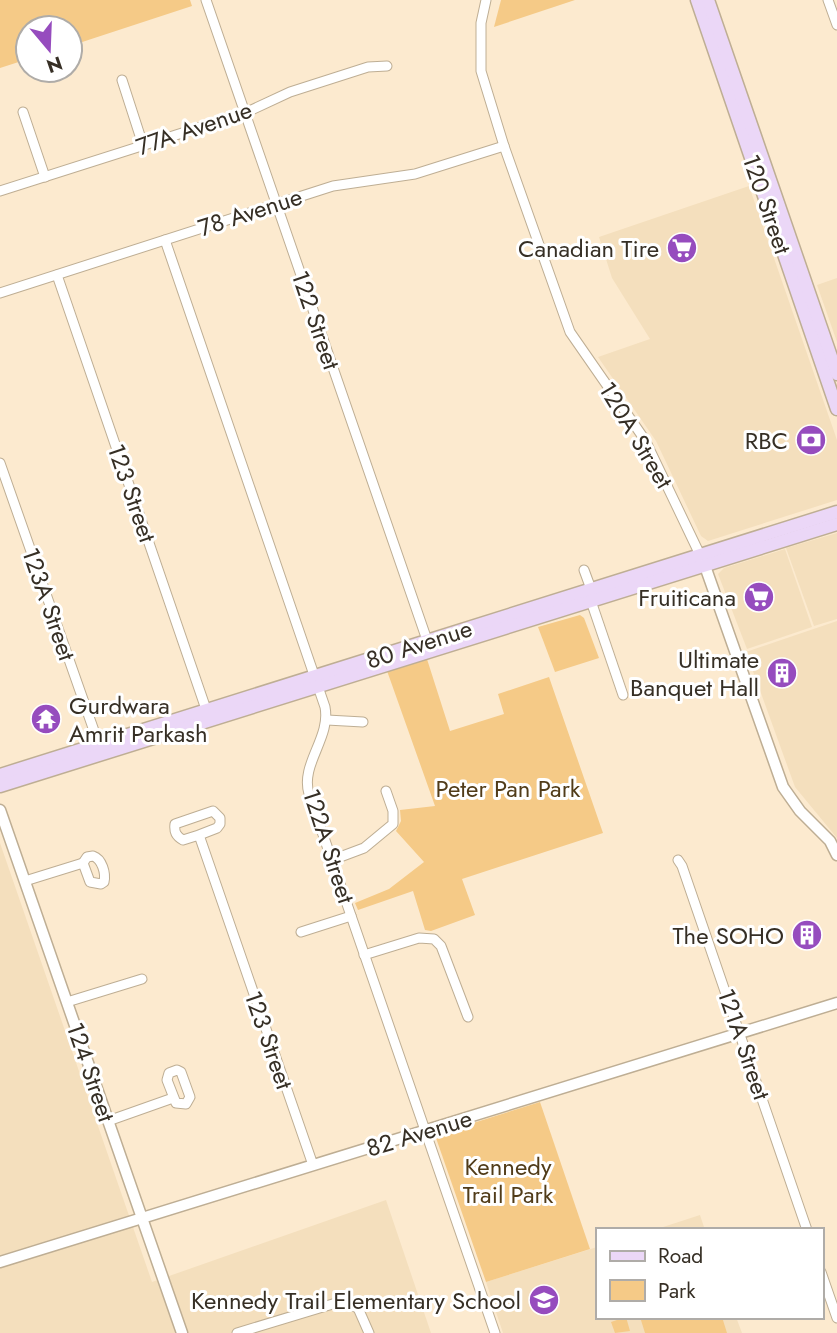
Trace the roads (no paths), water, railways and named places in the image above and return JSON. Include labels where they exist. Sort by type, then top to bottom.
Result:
[{"type":"main road","name":"120 Street","points":[[705,1],[732,98],[753,146],[764,180],[775,192],[837,374]]},
{"type":"main road","name":"120 Street","points":[[705,1],[837,409]]},
{"type":"main road","name":"80 Avenue","points":[[0,786],[181,729],[427,640],[591,595],[702,560],[837,512]]},
{"type":"main road","name":"80 Avenue","points":[[0,775],[207,712],[517,624],[622,586],[627,578],[837,524]]},
{"type":"main road","points":[[181,729],[186,724],[202,719],[207,712]]},
{"type":"main road","points":[[72,764],[99,745]]},
{"type":"street","name":"120A Street","points":[[486,0],[481,23],[481,71],[504,146],[570,332],[645,440],[702,560],[783,787],[800,811],[830,841],[837,855]]},
{"type":"street","points":[[828,0],[837,25]]},
{"type":"street","name":"122 Street","points":[[208,1],[427,640]]},
{"type":"street","name":"77A Avenue","points":[[0,191],[245,113],[290,92],[368,67],[387,66]]},
{"type":"street","points":[[122,80],[143,145]]},
{"type":"street","points":[[23,112],[45,177]]},
{"type":"street","name":"78 Avenue","points":[[0,293],[347,183],[415,174],[504,146]]},
{"type":"street","points":[[165,240],[317,682],[327,720],[363,722]]},
{"type":"street","name":"123 Street","points":[[57,275],[207,712]]},
{"type":"street","name":"123A Street","points":[[0,463],[99,745]]},
{"type":"street","points":[[584,570],[623,695]]},
{"type":"street","name":"122A Street","points":[[327,720],[307,783],[309,794],[495,1333]]},
{"type":"street","points":[[332,860],[364,848],[393,824],[393,811],[386,791]]},
{"type":"street","name":"124 Street","points":[[0,810],[182,1333]]},
{"type":"street","points":[[214,811],[220,818],[220,824],[217,828],[199,835],[183,840],[174,830],[176,824],[214,811]]},
{"type":"street","name":"123 Street","points":[[199,835],[313,1166]]},
{"type":"street","name":"121A Street","points":[[678,860],[806,1228]]},
{"type":"street","points":[[25,881],[83,863]]},
{"type":"street","points":[[301,932],[351,916]]},
{"type":"street","points":[[364,955],[419,938],[431,937],[441,946],[468,1017]]},
{"type":"street","points":[[67,1002],[142,979]]},
{"type":"street","name":"82 Avenue","points":[[0,1262],[837,1003]]},
{"type":"street","points":[[108,1121],[173,1097]]},
{"type":"street","points":[[823,1278],[837,1318]]},
{"type":"street","points":[[237,1333],[336,1303],[351,1304],[358,1308],[369,1333]]},
{"type":"place","name":"Canadian Tire","points":[[682,248]]},
{"type":"place","name":"RBC","points":[[811,440]]},
{"type":"place","name":"Fruiticana","points":[[759,597]]},
{"type":"place","name":"Ultimate Banquet Hall","points":[[782,673]]},
{"type":"place","name":"Gurdwara Amrit Parkash","points":[[46,719]]},
{"type":"place","name":"The SOHO","points":[[807,935]]},
{"type":"place","name":"Kennedy Trail Elementary School","points":[[544,1300]]},
{"type":"park label","name":"Peter Pan Park","points":[[508,788]]},
{"type":"park label","name":"Kennedy Trail Park","points":[[508,1180]]}]
